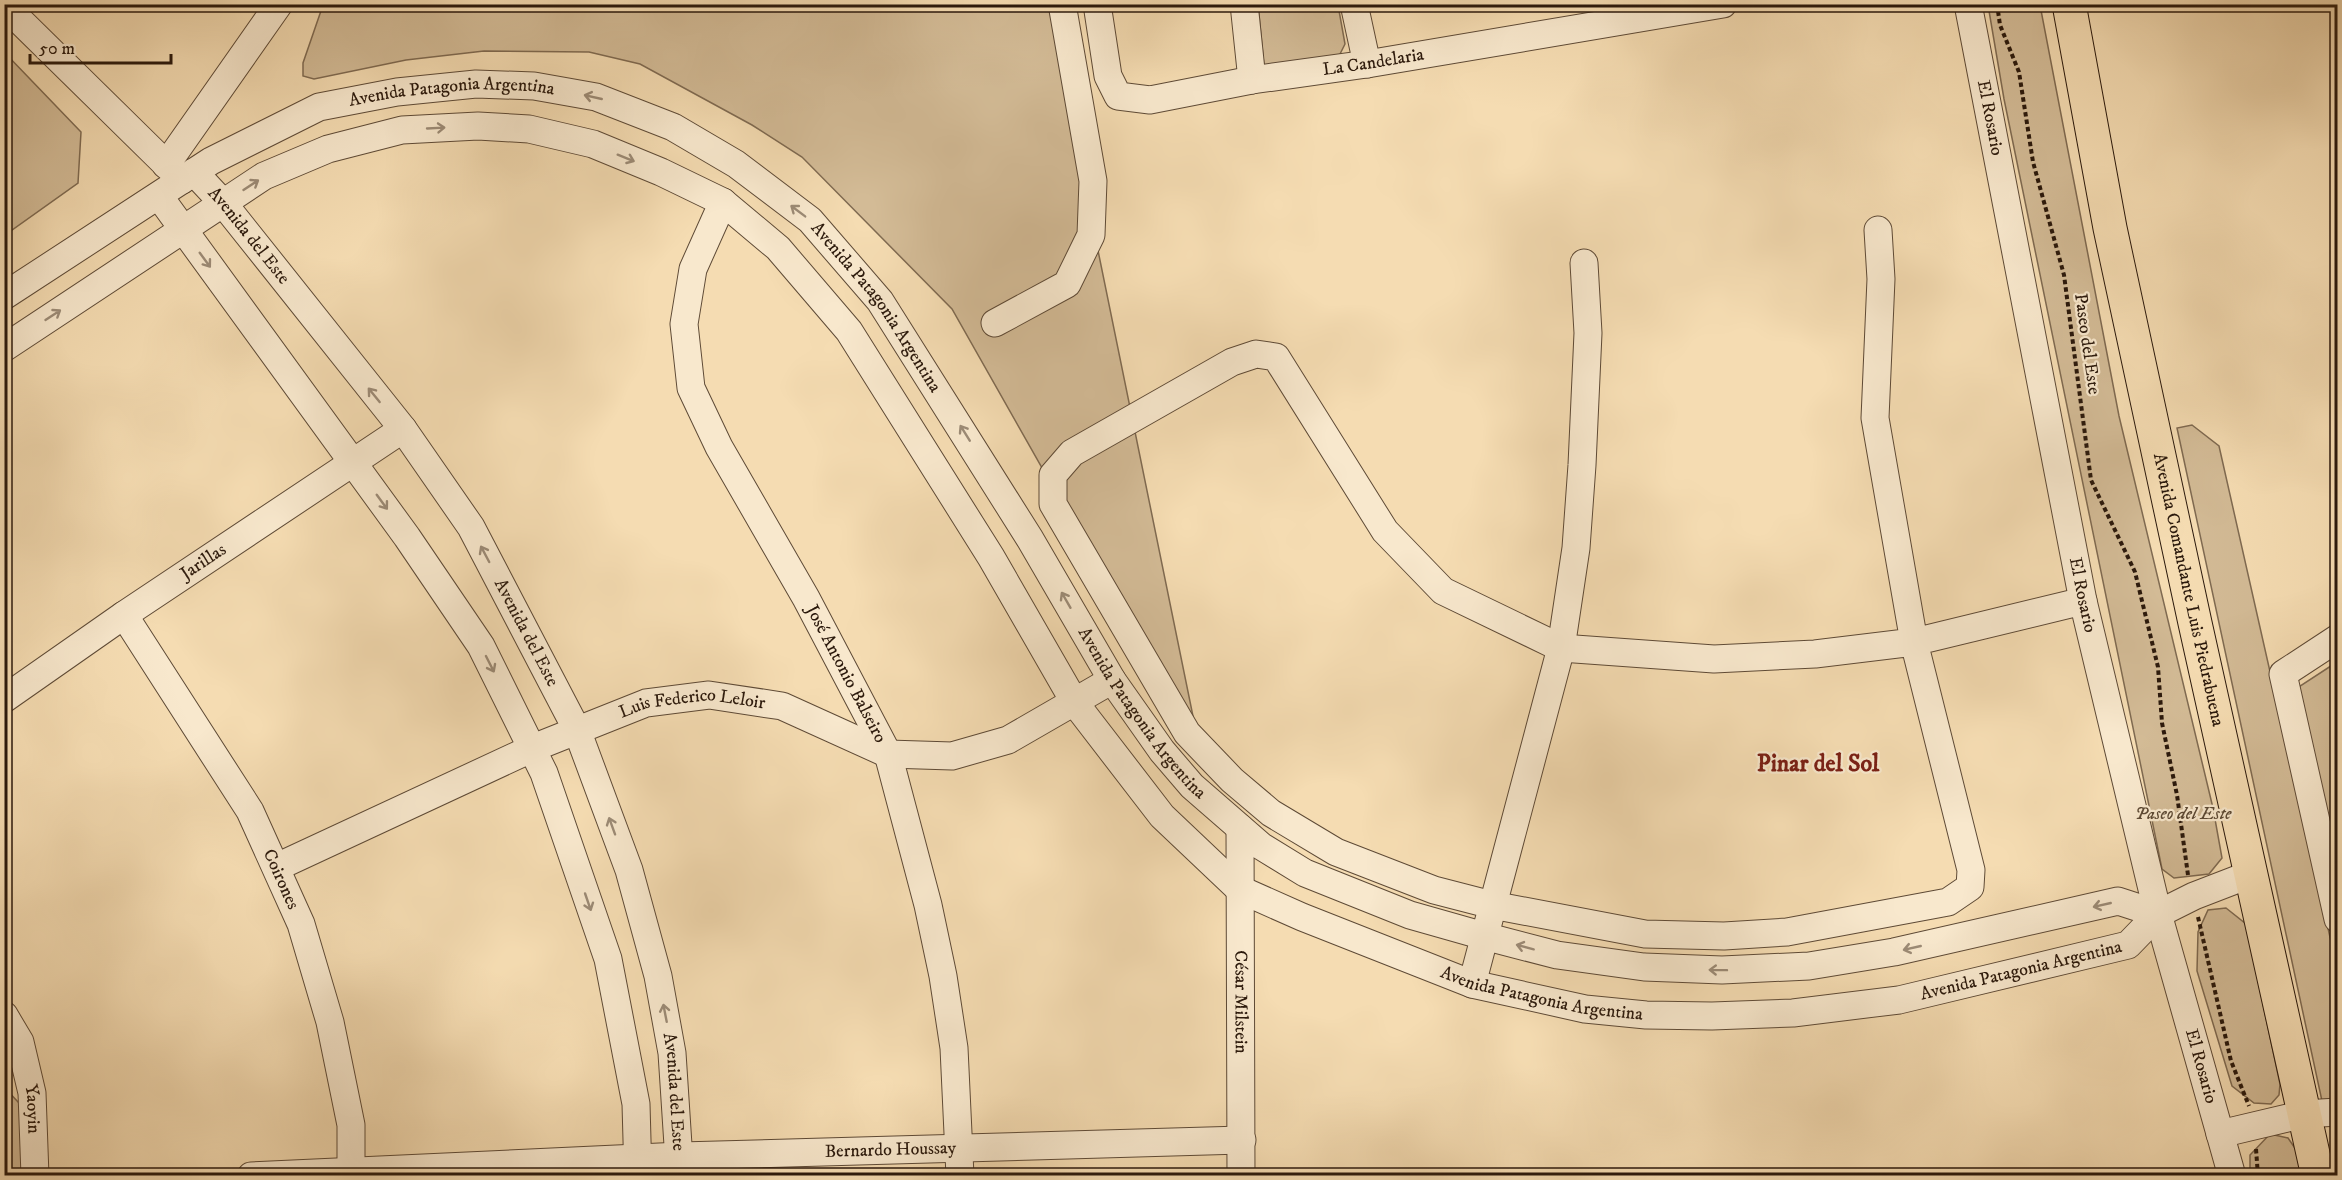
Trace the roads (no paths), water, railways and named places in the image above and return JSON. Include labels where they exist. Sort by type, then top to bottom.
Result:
[{"type":"main road","name":"Avenida Comandante Luis Piedrabuena","points":[[2069,4],[2110,228],[2318,1176]]},
{"type":"street","points":[[181,172],[279,4]]},
{"type":"street","points":[[995,323],[1067,284],[1091,235],[1093,181],[1062,4]]},
{"type":"street","name":"La Candelaria","points":[[1097,4],[1108,76],[1118,96],[1150,99],[1252,80],[1367,64],[1723,4]]},
{"type":"street","points":[[1244,4],[1252,80]]},
{"type":"street","points":[[1354,4],[1367,64]]},
{"type":"street","name":"El Rosario","points":[[1968,4],[2083,601],[2158,914],[2232,1176]]},
{"type":"street","name":"Avenida del Este","points":[[4,5],[181,172],[223,204],[403,429],[471,527],[577,730],[629,870],[658,976],[672,1053],[680,1166]]},
{"type":"street","name":"Avenida Patagonia Argentina","points":[[4,296],[159,196],[181,172],[319,107],[398,92],[476,84],[534,86],[596,97],[673,127],[735,164],[810,220],[880,301],[1012,510],[1112,680],[1162,751],[1192,786],[1261,846],[1305,873],[1410,915],[1484,936],[1568,957],[1644,967],[1722,970],[1809,966],[1894,952],[2118,902],[2158,914],[2128,945],[1899,1000],[1793,1013],[1712,1016],[1595,1010],[1472,984],[1302,917],[1239,889],[1162,816],[1075,703],[991,557],[849,331],[778,248],[723,202],[661,172],[593,144],[529,129],[478,126],[402,130],[328,149],[264,176],[4,348]]},
{"type":"street","points":[[159,196],[407,537],[481,646],[533,748],[544,773],[608,959],[636,1104],[638,1167]]},
{"type":"street","name":"José Antonio Balseiro","points":[[723,202],[693,269],[684,324],[691,388],[719,447],[806,598],[888,754],[928,905],[943,976],[954,1048],[961,1148],[960,1176]]},
{"type":"street","points":[[1878,230],[1881,279],[1875,417],[1914,642],[1971,870],[1970,887],[1948,902],[1787,932],[1724,936],[1645,934],[1491,905],[1434,890],[1336,852],[1271,813],[1232,780],[1187,733],[1053,504],[1053,475],[1072,453],[1232,362],[1256,354],[1276,357],[1385,531],[1443,591],[1561,648],[1714,659],[1815,654],[1914,642],[2083,601]]},
{"type":"street","points":[[1472,984],[1491,905],[1561,648],[1576,548],[1582,465],[1588,333],[1584,264]]},
{"type":"street","name":"Jarillas","points":[[4,699],[124,615],[403,429]]},
{"type":"street","name":"Coirones","points":[[124,615],[250,811],[301,924],[330,1022],[351,1125],[351,1174]]},
{"type":"street","points":[[2337,638],[2283,674],[2337,919]]},
{"type":"street","name":"Luis Federico Leloir","points":[[277,867],[533,748],[646,703],[709,695],[782,706],[888,754],[952,756],[1008,740],[1112,680]]},
{"type":"street","name":"César Milstein","points":[[1240,828],[1241,1176]]},
{"type":"street","points":[[2158,914],[2194,896],[2251,874]]},
{"type":"street","name":"Yaoyin","points":[[4,1015],[20,1042],[32,1094],[34,1176]]},
{"type":"street","points":[[2220,1134],[2304,1114],[2337,1112]]},
{"type":"street","name":"Bernardo Houssay","points":[[251,1176],[680,1166],[961,1148],[1242,1140]]},
{"type":"district","name":"Pinar del Sol","points":[[1818,764]]},
{"type":"park label","name":"Paseo del Este","points":[[2183,814]]}]
